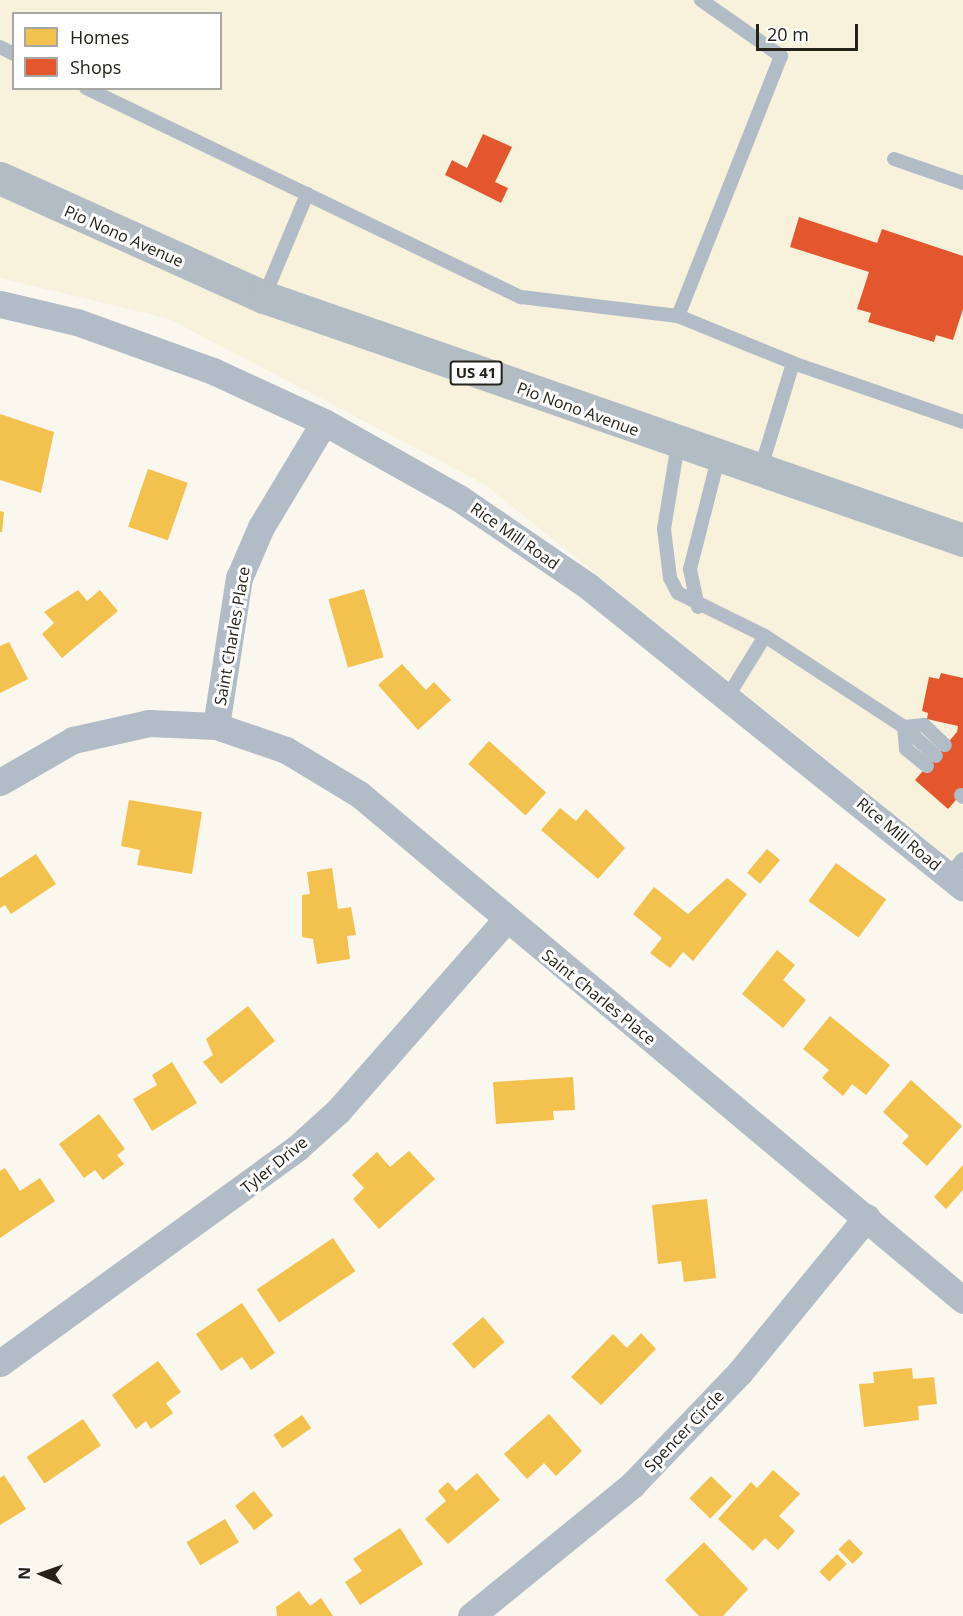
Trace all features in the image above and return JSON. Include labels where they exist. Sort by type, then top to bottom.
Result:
[{"type":"main road","name":"Pio Nono Avenue","points":[[0,178],[80,219],[264,297],[718,459],[963,540]]},
{"type":"street","name":"Rice Mill Road","points":[[0,304],[77,322],[203,368],[324,422],[459,498],[588,586],[958,874]]},
{"type":"street","name":"Saint Charles Place","points":[[216,726],[239,578],[261,527],[324,422]]},
{"type":"street","name":"Saint Charles Place","points":[[0,782],[40,755],[109,730],[148,723],[216,726],[260,738],[333,776],[963,1300]]},
{"type":"street","name":"Tyler Drive","points":[[0,1364],[297,1148],[338,1111],[506,920]]},
{"type":"street","name":"Spencer Circle","points":[[471,1616],[633,1485],[740,1372],[867,1218]]},
{"type":"lane","points":[[678,316],[780,56],[701,0]]},
{"type":"lane","points":[[90,90],[520,297],[678,316],[793,363],[963,422]]},
{"type":"lane","points":[[894,159],[963,183]]},
{"type":"lane","points":[[264,297],[307,194]]},
{"type":"lane","points":[[759,473],[793,363]]},
{"type":"lane","points":[[678,444],[664,529],[666,558],[678,593],[698,608],[765,636],[904,727],[924,725],[945,745]]},
{"type":"lane","points":[[698,608],[690,568],[718,459]]},
{"type":"lane","points":[[728,696],[765,636]]},
{"type":"lane","points":[[904,727],[906,749],[932,761]]},
{"type":"shaded area","points":[[0,0],[963,0],[963,869],[484,484],[169,319],[0,278]]},
{"type":"building: Homes","points":[[0,414],[54,432],[41,493],[0,480]]},
{"type":"building: Homes","points":[[148,469],[188,483],[168,540],[128,527]]},
{"type":"building: Homes","points":[[0,511],[4,512],[2,532],[0,532]]},
{"type":"building: Homes","points":[[364,589],[384,657],[348,667],[328,599]]},
{"type":"building: Homes","points":[[78,590],[87,601],[100,590],[118,611],[62,658],[42,634],[54,623],[44,612]]},
{"type":"building: Homes","points":[[9,642],[28,679],[0,693],[0,646]]},
{"type":"building: Homes","points":[[402,664],[426,690],[434,682],[451,700],[418,730],[378,685]]},
{"type":"building: Homes","points":[[489,741],[546,793],[525,816],[468,764]]},
{"type":"building: Homes","points":[[129,800],[202,812],[192,874],[137,865],[140,850],[121,846]]},
{"type":"building: Homes","points":[[560,808],[576,821],[586,809],[625,848],[598,879],[541,830]]},
{"type":"building: Homes","points":[[767,849],[780,860],[760,884],[747,873]]},
{"type":"building: Homes","points":[[36,854],[56,884],[11,914],[5,905],[0,908],[0,878]]},
{"type":"building: Homes","points":[[836,863],[886,899],[859,937],[808,901]]},
{"type":"building: Homes","points":[[332,868],[338,909],[351,907],[356,935],[347,936],[350,959],[317,964],[313,939],[302,937],[302,895],[310,894],[307,872]]},
{"type":"building: Homes","points":[[727,878],[747,894],[693,961],[683,952],[670,968],[650,953],[662,938],[633,914],[654,887],[688,914]]},
{"type":"building: Homes","points":[[777,950],[795,965],[783,980],[806,1000],[783,1028],[742,994]]},
{"type":"building: Homes","points":[[248,1006],[275,1041],[221,1084],[203,1062],[213,1055],[206,1039]]},
{"type":"building: Homes","points":[[830,1016],[890,1065],[866,1095],[852,1084],[843,1096],[822,1078],[829,1070],[803,1049]]},
{"type":"building: Homes","points":[[172,1062],[197,1103],[152,1131],[133,1099],[157,1085],[152,1075]]},
{"type":"building: Homes","points":[[573,1077],[575,1110],[553,1111],[554,1120],[496,1124],[493,1082]]},
{"type":"building: Homes","points":[[911,1080],[962,1126],[927,1166],[902,1143],[909,1136],[883,1112]]},
{"type":"building: Homes","points":[[99,1114],[125,1149],[117,1155],[124,1164],[103,1180],[95,1170],[84,1178],[59,1144]]},
{"type":"building: Homes","points":[[409,1151],[435,1179],[379,1229],[353,1199],[364,1188],[352,1175],[377,1152],[390,1167]]},
{"type":"building: Homes","points":[[963,1165],[963,1190],[946,1209],[934,1197]]},
{"type":"building: Homes","points":[[5,1168],[20,1191],[40,1178],[55,1201],[0,1238],[0,1171]]},
{"type":"building: Homes","points":[[707,1199],[716,1278],[684,1282],[681,1261],[658,1264],[652,1205]]},
{"type":"building: Homes","points":[[333,1238],[355,1271],[279,1323],[257,1289]]},
{"type":"building: Homes","points":[[242,1303],[275,1353],[251,1370],[242,1357],[221,1371],[196,1334]]},
{"type":"building: Homes","points":[[483,1317],[505,1342],[474,1369],[452,1344]]},
{"type":"building: Homes","points":[[641,1333],[656,1349],[601,1405],[571,1377],[613,1334],[627,1348]]},
{"type":"building: Homes","points":[[158,1361],[181,1392],[166,1403],[173,1413],[151,1429],[146,1421],[136,1429],[112,1395]]},
{"type":"building: Homes","points":[[912,1368],[913,1379],[934,1377],[937,1404],[918,1406],[919,1420],[864,1427],[859,1384],[874,1383],[873,1372]]},
{"type":"building: Homes","points":[[549,1414],[582,1451],[556,1476],[544,1463],[527,1479],[504,1454]]},
{"type":"building: Homes","points":[[302,1415],[311,1428],[283,1448],[273,1435]]},
{"type":"building: Homes","points":[[83,1419],[101,1446],[45,1484],[27,1457]]},
{"type":"building: Homes","points":[[773,1470],[800,1494],[779,1516],[795,1531],[778,1550],[765,1538],[753,1551],[718,1519],[751,1482],[757,1488]]},
{"type":"building: Homes","points":[[477,1473],[500,1500],[448,1544],[425,1519],[446,1501],[438,1491],[448,1482],[456,1491]]},
{"type":"building: Homes","points":[[4,1475],[26,1509],[0,1525],[0,1478]]},
{"type":"building: Homes","points":[[711,1476],[732,1496],[710,1518],[689,1498]]},
{"type":"building: Homes","points":[[254,1491],[273,1515],[254,1530],[235,1506]]},
{"type":"building: Homes","points":[[225,1519],[239,1542],[200,1565],[186,1542]]},
{"type":"building: Homes","points":[[400,1528],[423,1564],[360,1605],[345,1582],[362,1571],[353,1559]]},
{"type":"building: Homes","points":[[849,1539],[863,1553],[853,1564],[838,1550]]},
{"type":"building: Homes","points":[[704,1542],[748,1589],[723,1616],[699,1616],[665,1580]]},
{"type":"building: Homes","points":[[837,1554],[847,1564],[829,1582],[819,1572]]},
{"type":"building: Homes","points":[[299,1591],[310,1606],[321,1598],[333,1616],[277,1616],[276,1607]]},
{"type":"building: Shops","points":[[483,134],[512,147],[495,182],[508,188],[501,203],[445,175],[452,160],[467,168]]},
{"type":"building: Shops","points":[[799,217],[877,243],[882,229],[963,256],[963,309],[953,340],[936,335],[934,342],[868,322],[871,313],[857,309],[869,272],[790,247]]},
{"type":"building: Shops","points":[[941,673],[963,678],[963,792],[948,809],[915,780],[957,732],[958,726],[927,719],[928,713],[922,711],[929,677],[939,679]]}]
